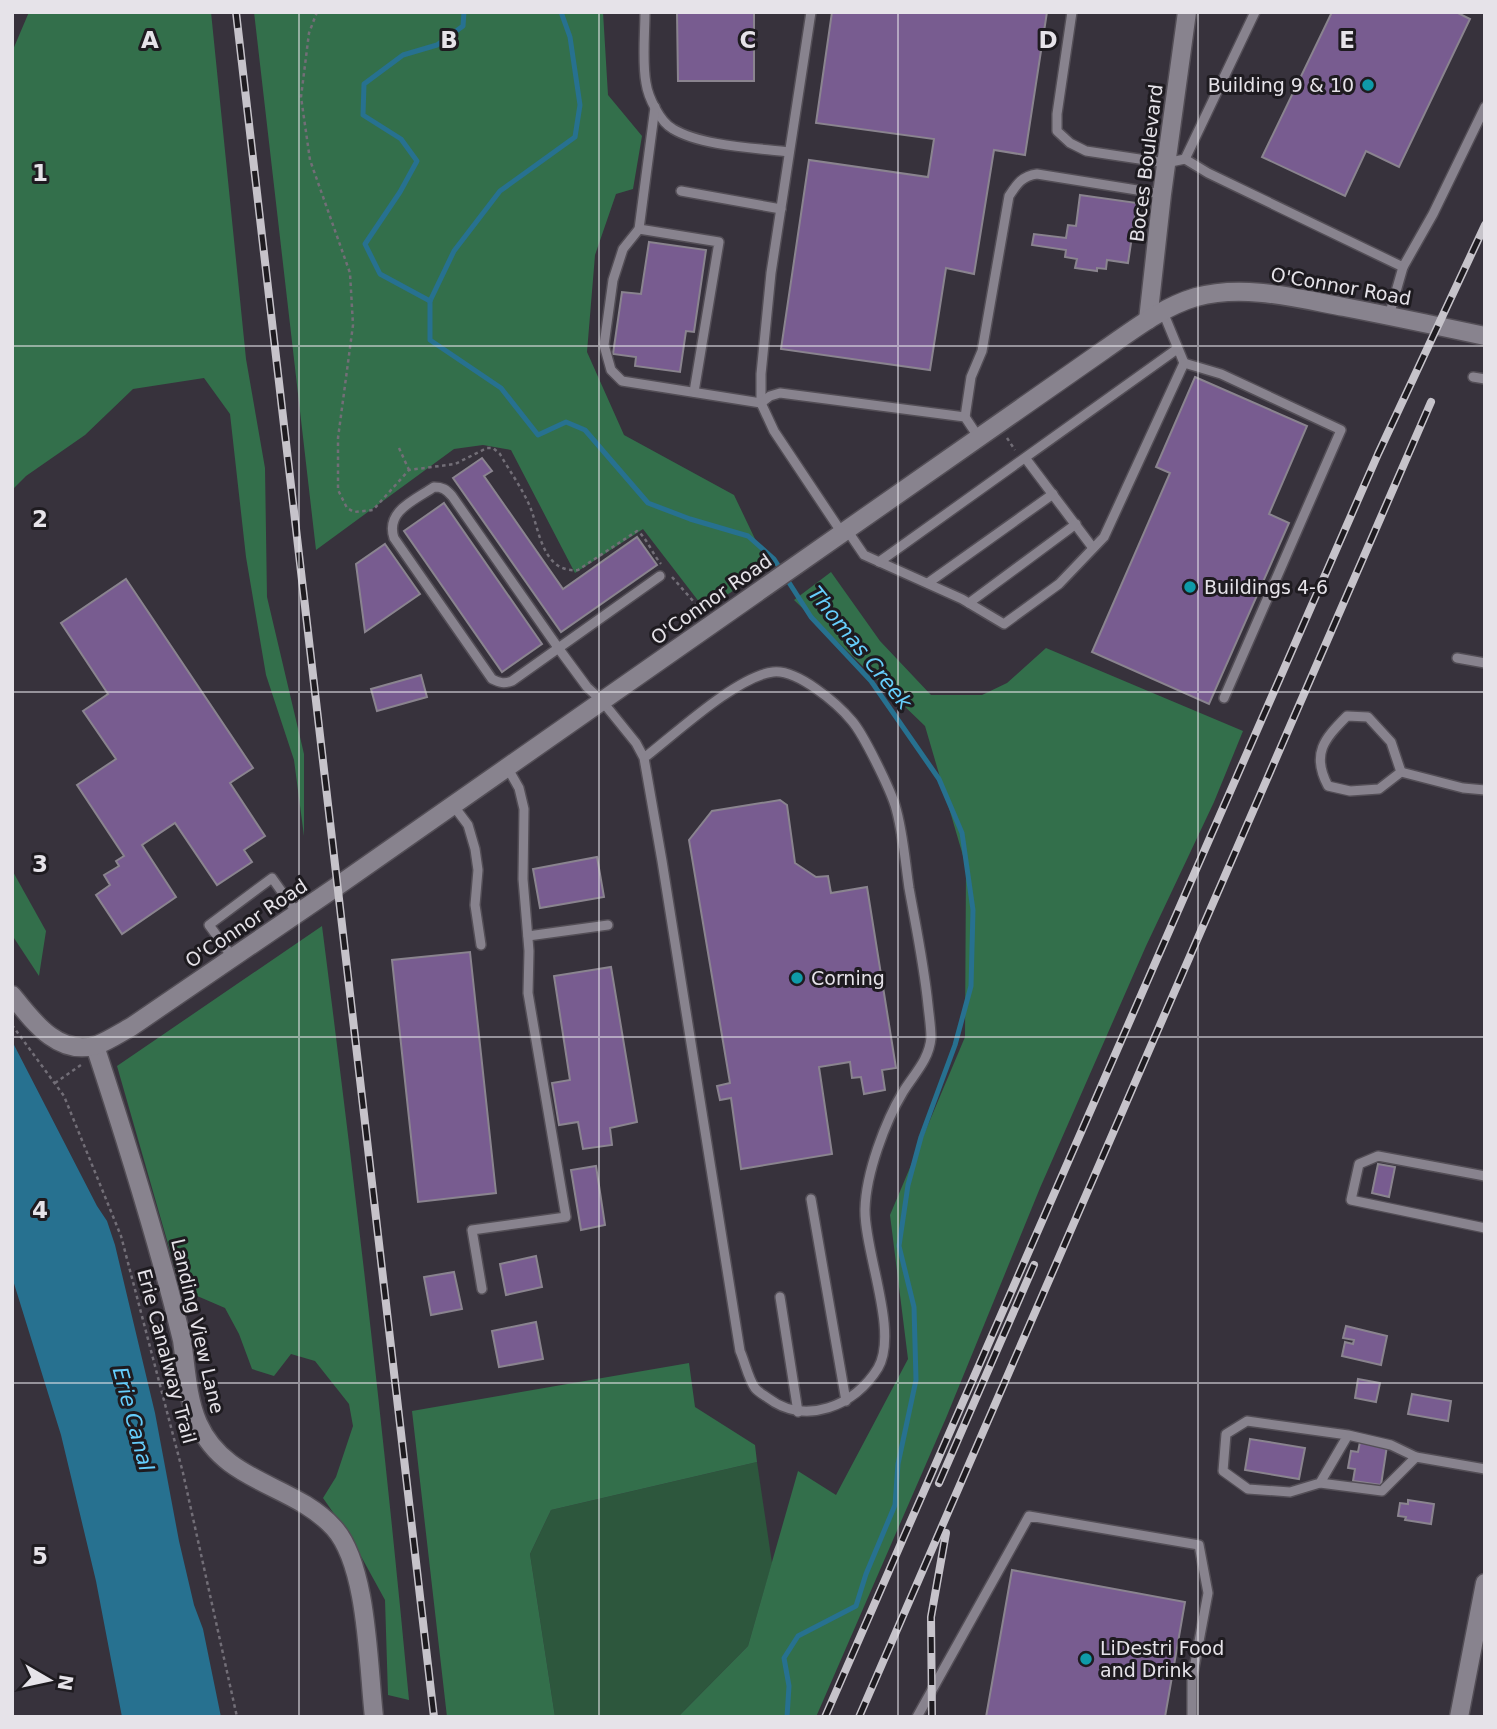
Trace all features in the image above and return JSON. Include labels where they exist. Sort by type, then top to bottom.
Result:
[{"type":"street","name":"Boces Boulevard","points":[[1155,316],[1162,194],[1187,12]]},
{"type":"street","name":"O'Connor Road","points":[[89,1046],[131,1027],[233,958],[1155,316],[1198,297],[1242,292],[1273,293],[1485,336]]},
{"type":"street","points":[[12,995],[45,1033],[61,1043],[89,1046]]},
{"type":"street","name":"Landing View Lane","points":[[89,1046],[153,1229],[181,1337],[190,1397],[198,1423],[209,1443],[223,1458],[242,1473],[302,1502],[335,1529],[347,1549],[360,1586],[373,1717]]},
{"type":"street","points":[[1459,1717],[1485,1583]]},
{"type":"lane","points":[[645,12],[646,83],[655,107],[671,128],[698,138],[789,152]]},
{"type":"lane","points":[[811,12],[766,314],[761,403],[774,431],[864,555],[969,603],[1004,624],[1059,584],[1104,537],[1184,363]]},
{"type":"lane","points":[[1072,12],[1057,114],[1057,131],[1070,144],[1086,151],[1166,163],[1185,159],[1403,267]]},
{"type":"lane","points":[[1185,159],[1255,12]]},
{"type":"lane","points":[[655,107],[639,229],[623,248],[613,280],[604,345],[611,370],[622,381],[761,403],[780,393],[965,417]]},
{"type":"lane","points":[[1390,316],[1403,267],[1433,214],[1485,107]]},
{"type":"lane","points":[[979,438],[965,417],[971,377],[982,351],[1009,196],[1018,182],[1037,174],[1162,194]]},
{"type":"lane","points":[[681,191],[781,209]]},
{"type":"lane","points":[[639,229],[719,242],[694,392]]},
{"type":"lane","points":[[1155,316],[1184,363],[1221,374],[1341,430],[1224,698]]},
{"type":"lane","points":[[879,562],[1177,349]]},
{"type":"lane","points":[[1474,377],[1485,380]]},
{"type":"lane","points":[[1026,458],[1093,548]]},
{"type":"lane","points":[[644,758],[727,694],[751,679],[774,671],[794,674],[821,692],[853,721],[895,806],[925,977],[931,1037],[927,1056],[902,1093],[884,1132],[870,1177],[865,1209],[873,1271],[884,1324],[884,1352],[878,1368],[863,1387],[846,1401],[820,1411],[798,1412],[776,1404],[755,1388],[740,1351],[644,758],[636,743],[586,687],[559,649],[447,490],[434,487],[396,513],[392,521],[394,538],[492,679],[504,684],[559,649],[662,572]]},
{"type":"lane","points":[[928,583],[1053,494]]},
{"type":"lane","points":[[969,603],[1076,524]]},
{"type":"lane","points":[[1457,658],[1485,663]]},
{"type":"lane","points":[[1347,716],[1368,717],[1391,742],[1401,772],[1379,789],[1350,791],[1328,786],[1320,771],[1320,753],[1329,734],[1347,716]]},
{"type":"lane","points":[[482,1289],[472,1230],[566,1217],[528,993],[528,936],[523,879],[524,809],[519,788],[507,767]]},
{"type":"lane","points":[[1401,772],[1463,788],[1485,790]]},
{"type":"lane","points":[[453,804],[468,825],[475,849],[478,870],[475,905],[481,944]]},
{"type":"lane","points":[[233,958],[209,925],[272,878],[297,913]]},
{"type":"lane","points":[[528,936],[608,925]]},
{"type":"lane","points":[[1485,1176],[1378,1156],[1359,1164],[1351,1200],[1485,1228]]},
{"type":"lane","points":[[811,1199],[846,1401]]},
{"type":"lane","points":[[780,1297],[798,1412]]},
{"type":"lane","points":[[1416,1458],[1382,1491],[1320,1483],[1290,1492],[1248,1489],[1223,1471],[1226,1434],[1247,1421],[1348,1435],[1391,1445],[1416,1458],[1485,1469]]},
{"type":"lane","points":[[1320,1483],[1348,1435]]},
{"type":"lane","points":[[918,1717],[931,1688],[1029,1516],[1199,1545],[1208,1593],[1192,1679],[1192,1717]]},
{"type":"path","points":[[317,12],[309,33],[301,97],[310,160],[350,273],[353,325],[338,438],[338,490],[347,508],[354,512],[373,510],[409,470],[455,464],[493,448],[500,454],[532,513],[538,537],[554,563],[570,571],[578,570],[637,531],[642,534],[662,572]]},
{"type":"path","points":[[399,448],[409,470]]},
{"type":"path","points":[[671,576],[701,610]]},
{"type":"path","name":"Erie Canalway Trail","points":[[12,1025],[64,1096],[121,1236],[183,1472],[237,1717]]},
{"type":"path","points":[[55,1083],[85,1061],[89,1046]]},
{"type":"green space","points":[[29,12],[211,12],[246,359],[265,468],[267,597],[304,754],[304,836],[294,760],[266,675],[246,557],[230,414],[204,378],[133,389],[85,435],[26,476],[12,490],[12,52]]},
{"type":"green space","points":[[254,12],[603,12],[608,95],[642,136],[633,189],[616,194],[595,255],[587,352],[624,435],[734,495],[768,566],[730,593],[703,607],[643,529],[575,573],[511,450],[483,445],[454,449],[316,550]]},
{"type":"green space","points":[[831,572],[880,641],[931,695],[982,695],[1007,683],[1046,648],[1243,731],[1214,802],[1146,946],[1040,1188],[946,1418],[816,1717],[678,1717],[748,1646],[798,1471],[836,1495],[908,1359],[890,1215],[965,1037],[966,866],[925,726],[794,600]]},
{"type":"green space","points":[[12,870],[46,931],[39,976],[12,935]]},
{"type":"green space","points":[[322,926],[369,1313],[409,1700],[388,1695],[385,1600],[351,1538],[323,1498],[336,1477],[353,1426],[349,1404],[315,1361],[291,1354],[274,1376],[252,1369],[239,1334],[225,1308],[181,1289],[117,1066]]},
{"type":"green space","points":[[689,1363],[695,1407],[755,1445],[757,1462],[551,1510],[530,1554],[555,1717],[447,1717],[412,1411]]},
{"type":"green space","points":[[757,1462],[772,1563],[748,1646],[678,1717],[555,1717],[530,1554],[551,1510]]},
{"type":"water","name":"Erie Canal","points":[[12,1041],[107,1221],[115,1245],[155,1413],[179,1541],[194,1605],[203,1629],[221,1717],[122,1717],[96,1581],[61,1435],[12,1277]]},
{"type":"building","points":[[677,12],[754,12],[754,81],[678,81]]},
{"type":"building","points":[[832,12],[1047,12],[1025,155],[994,150],[974,274],[946,268],[930,370],[781,349],[809,160],[928,177],[934,139],[816,123]]},
{"type":"building","name":"Building 9 & 10","points":[[1332,12],[1456,12],[1470,19],[1399,167],[1366,151],[1345,196],[1262,157]]},
{"type":"building","points":[[1080,195],[1137,203],[1128,263],[1107,260],[1106,269],[1097,268],[1097,271],[1075,268],[1077,259],[1065,257],[1066,250],[1032,245],[1034,234],[1066,238],[1068,225],[1076,226]]},
{"type":"building","points":[[649,242],[706,250],[694,332],[686,331],[680,372],[635,366],[636,357],[613,354],[622,292],[641,294]]},
{"type":"building","name":"Buildings 4-6","points":[[1195,377],[1307,426],[1269,514],[1289,523],[1209,704],[1092,652],[1170,473],[1156,467]]},
{"type":"building","points":[[482,458],[492,471],[484,476],[563,589],[637,537],[657,565],[561,632],[453,478]]},
{"type":"building","points":[[444,503],[542,644],[502,672],[404,531]]},
{"type":"building","points":[[385,544],[420,594],[365,632],[356,564]]},
{"type":"building","points":[[126,579],[253,768],[230,783],[265,836],[244,850],[252,862],[217,885],[175,823],[142,845],[176,897],[122,934],[96,895],[110,885],[104,875],[119,866],[116,861],[124,856],[77,785],[116,759],[83,711],[108,694],[61,623]]},
{"type":"building","points":[[421,675],[427,697],[377,711],[371,689]]},
{"type":"building","name":"Corning","points":[[780,800],[787,805],[795,863],[816,877],[828,876],[831,893],[867,887],[896,1068],[882,1070],[885,1090],[864,1094],[861,1077],[852,1078],[850,1062],[819,1067],[832,1154],[741,1169],[731,1098],[720,1100],[717,1086],[730,1083],[689,840],[712,811]]},
{"type":"building","points":[[597,857],[604,897],[540,908],[533,869]]},
{"type":"building","points":[[470,952],[496,1193],[418,1202],[392,960]]},
{"type":"building","points":[[611,967],[637,1122],[610,1128],[612,1145],[583,1149],[578,1122],[559,1125],[552,1083],[570,1080],[554,976]]},
{"type":"building","points":[[1378,1164],[1395,1167],[1389,1197],[1372,1193]]},
{"type":"building","points":[[596,1166],[605,1225],[581,1230],[571,1170]]},
{"type":"building","points":[[536,1256],[542,1287],[506,1295],[500,1264]]},
{"type":"building","points":[[454,1272],[462,1309],[431,1315],[424,1277]]},
{"type":"building","points":[[536,1322],[543,1359],[499,1367],[492,1331]]},
{"type":"building","points":[[1346,1326],[1387,1336],[1381,1365],[1342,1356],[1345,1342],[1353,1344],[1354,1340],[1343,1338]]},
{"type":"building","points":[[1358,1379],[1380,1383],[1376,1402],[1355,1398]]},
{"type":"building","points":[[1412,1394],[1451,1401],[1448,1421],[1408,1414]]},
{"type":"building","points":[[1250,1439],[1305,1448],[1299,1479],[1245,1470]]},
{"type":"building","points":[[1360,1442],[1387,1446],[1381,1485],[1353,1481],[1355,1469],[1348,1468],[1351,1451],[1358,1452]]},
{"type":"building","points":[[1408,1500],[1434,1504],[1431,1524],[1405,1520],[1406,1517],[1398,1516],[1400,1503],[1408,1504]]},
{"type":"building","name":"LiDestri Food and Drink","points":[[1012,1570],[1185,1602],[1165,1717],[986,1717]]},
{"type":"waterway","points":[[430,301],[380,274],[365,244],[417,161],[401,139],[363,115],[364,84],[403,55],[437,45],[463,26],[464,12]]},
{"type":"waterway","name":"Thomas Creek","points":[[561,12],[570,37],[580,105],[575,137],[500,191],[454,251],[430,301],[430,340],[501,388],[538,435],[566,422],[585,430],[648,503],[748,536],[774,559],[811,617],[871,681],[939,779],[962,833],[973,910],[971,986],[955,1045],[921,1137],[908,1185],[899,1246],[914,1307],[916,1380],[898,1464],[895,1505],[866,1574],[856,1606],[798,1636],[784,1658],[789,1686],[787,1717]]},
{"type":"railway","points":[[236,12],[434,1717]]},
{"type":"railway","points":[[825,1717],[1378,454],[1485,225]]},
{"type":"railway","points":[[859,1717],[1431,402]]},
{"type":"railway","points":[[939,1483],[1034,1265]]},
{"type":"railway","points":[[932,1717],[931,1617],[946,1533]]},
{"type":"place","name":"Building 9 & 10","points":[[1368,85]]},
{"type":"place","name":"Buildings 4-6","points":[[1190,587]]},
{"type":"place","name":"Corning","points":[[797,978]]},
{"type":"place","name":"LiDestri Food and Drink","points":[[1086,1659]]}]
